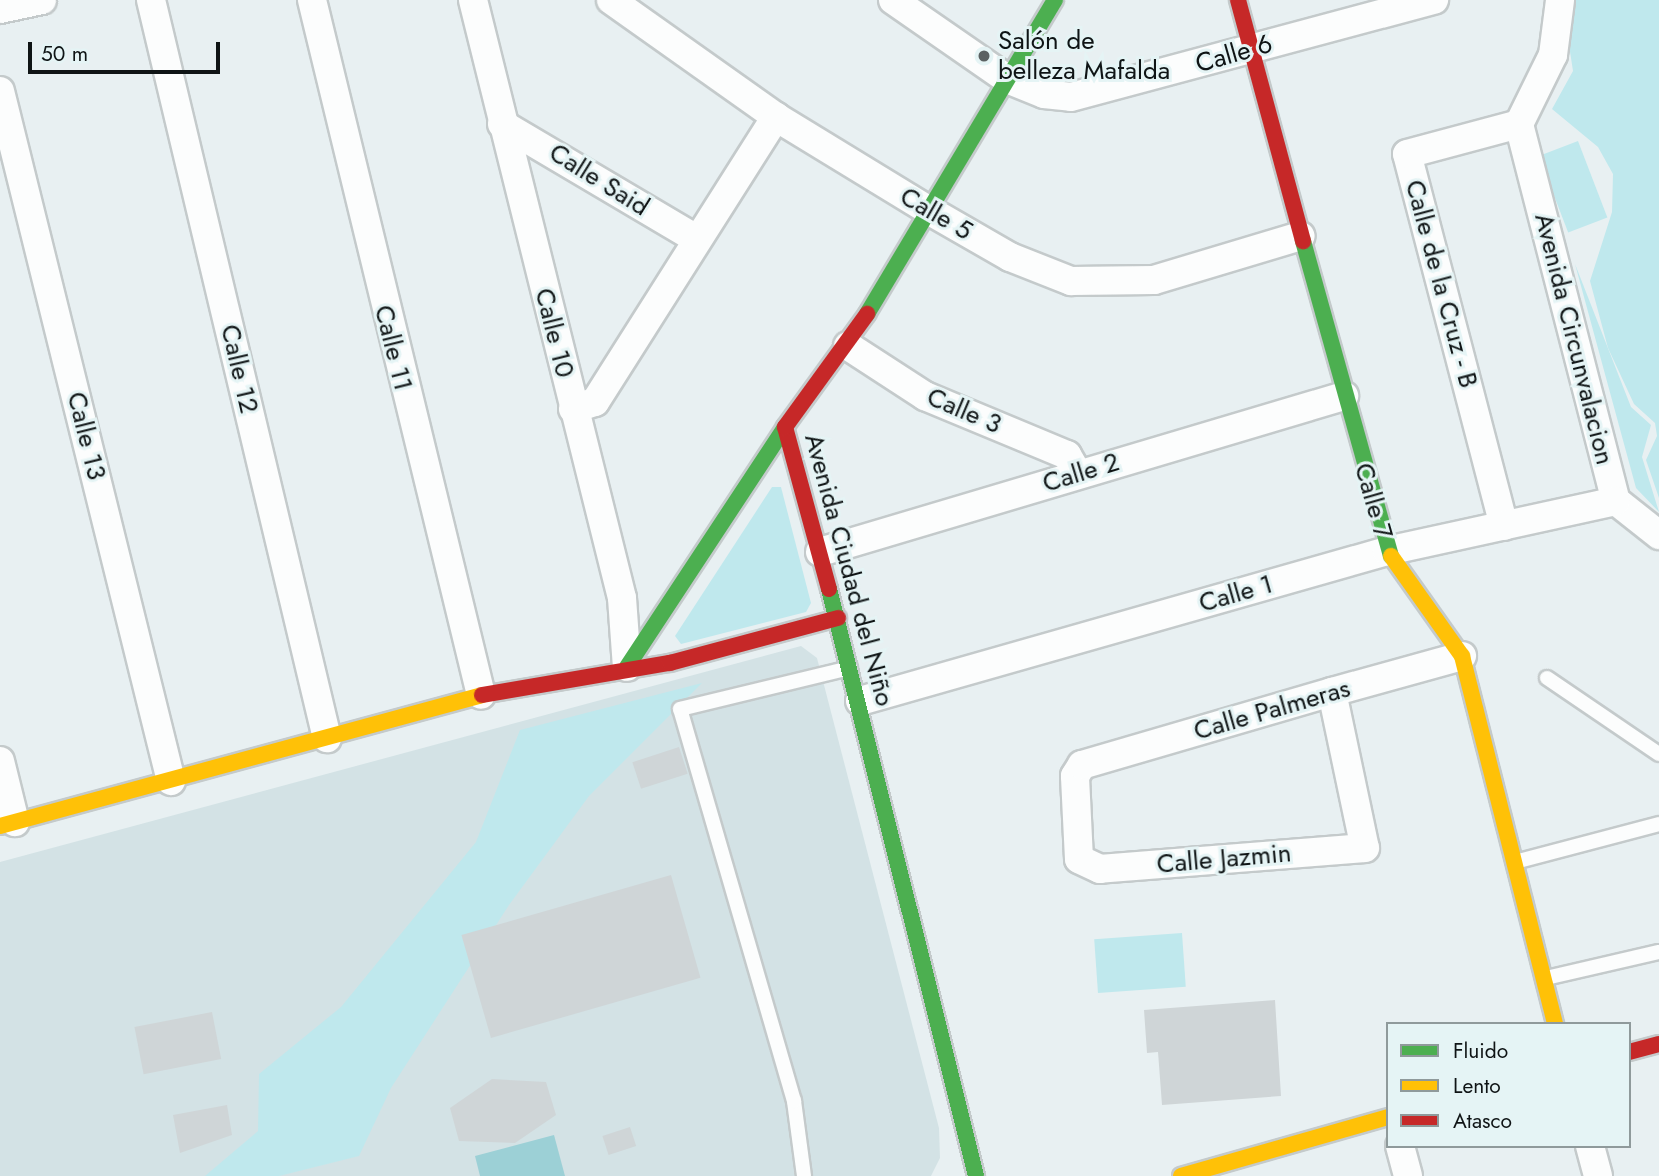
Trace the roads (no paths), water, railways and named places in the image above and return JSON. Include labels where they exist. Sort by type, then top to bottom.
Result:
[{"type":"main road","name":"Avenida Ciudad del Niño","points":[[976,1176],[860,701],[785,428],[848,346],[1055,0]]},
{"type":"main road","name":"Calle 7","points":[[1238,0],[1254,49],[1343,396],[1387,551],[1462,656],[1511,863],[1554,1022]]},
{"type":"main road","points":[[627,667],[785,428]]},
{"type":"main road","points":[[7,824],[481,695],[627,667],[670,663],[838,618]]},
{"type":"main road","points":[[1631,1051],[1659,1044]]},
{"type":"main road","points":[[1181,1176],[1209,1172],[1386,1119]]},
{"type":"street","points":[[0,9],[42,0]]},
{"type":"street","name":"Calle 12","points":[[150,0],[327,738]]},
{"type":"street","name":"Calle 11","points":[[312,0],[481,695]]},
{"type":"street","name":"Calle 10","points":[[474,0],[502,124],[622,598],[627,667]]},
{"type":"street","name":"Calle 5","points":[[611,0],[776,117],[1010,257],[1071,281],[1105,285],[1190,274],[1301,236]]},
{"type":"street","name":"Calle 6","points":[[893,0],[1007,79],[1044,94],[1071,97],[1434,0]]},
{"type":"street","points":[[1519,124],[1553,55],[1560,0]]},
{"type":"street","name":"Calle 13","points":[[0,91],[171,781]]},
{"type":"street","points":[[573,409],[594,402],[695,239],[776,117]]},
{"type":"street","name":"Calle Said","points":[[502,124],[695,239]]},
{"type":"street","name":"Avenida Circunvalacion","points":[[1519,124],[1616,501],[1659,535]]},
{"type":"street","name":"Calle de la Cruz - B","points":[[1504,526],[1407,154],[1519,124]]},
{"type":"street","name":"Calle 3","points":[[848,346],[925,396],[1067,455],[1078,474]]},
{"type":"street","name":"Calle 2","points":[[820,552],[1343,396]]},
{"type":"street","name":"Calle 1","points":[[860,701],[1387,551],[1616,501]]},
{"type":"street","name":"Calle Palmeras","points":[[1084,864],[1076,850],[1075,776],[1082,765],[1462,656]]},
{"type":"street","name":"Calle Jazmin","points":[[1084,864],[1100,869],[1365,848],[1332,692]]},
{"type":"street","points":[[0,761],[7,824]]},
{"type":"street","points":[[1401,1148],[1408,1176]]},
{"type":"street","points":[[1591,1148],[1598,1176]]},
{"type":"lane","points":[[804,1176],[794,1101],[680,709],[851,668]]},
{"type":"lane","points":[[1548,678],[1659,754]]},
{"type":"lane","points":[[1511,863],[1659,824]]},
{"type":"lane","points":[[1541,979],[1659,952]]},
{"type":"place","name":"Salón de belleza Mafalda","points":[[984,56]]}]
